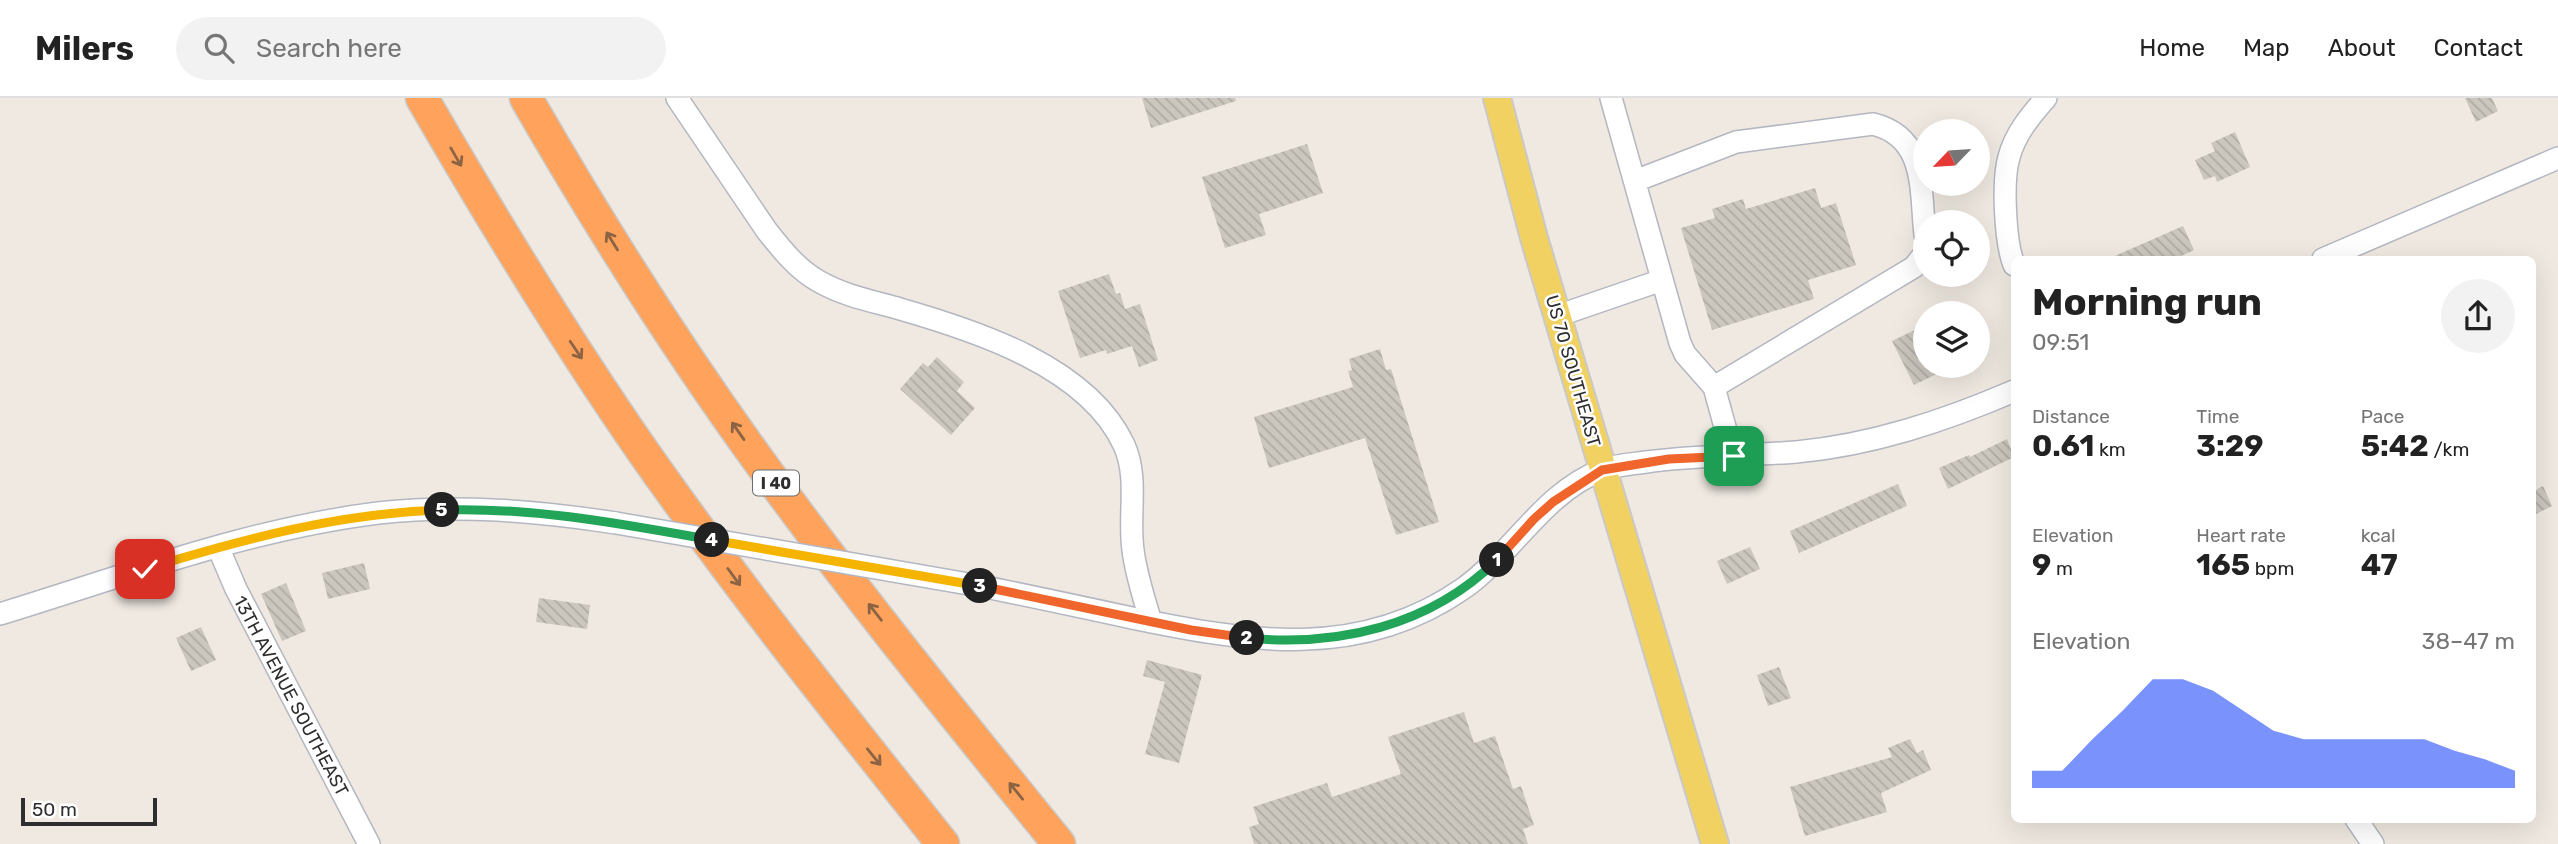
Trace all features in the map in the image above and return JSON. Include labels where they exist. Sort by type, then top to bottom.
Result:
[{"type":"highway","points":[[422,98],[552,314],[643,452],[740,586],[943,844]]},
{"type":"highway","name":"I 40","points":[[526,98],[624,260],[765,469],[952,713],[1059,844]]},
{"type":"main road","name":"US 70 SOUTHEAST","points":[[1497,98],[1602,470],[1715,844]]},
{"type":"street","points":[[677,98],[766,231],[783,252],[817,280],[844,293],[932,319],[1021,353],[1059,375],[1105,414],[1119,434],[1131,464],[1133,550],[1139,584],[1151,622]]},
{"type":"street","points":[[1611,98],[1680,343],[1685,354],[1714,387],[1734,456]]},
{"type":"street","points":[[2011,258],[2008,250],[2005,205],[2008,158],[2026,121],[2046,98]]},
{"type":"street","points":[[1635,181],[1736,142],[1873,124],[1889,128],[1916,158],[1922,210]]},
{"type":"street","points":[[2330,256],[2558,158]]},
{"type":"street","points":[[1714,387],[1913,268]]},
{"type":"street","points":[[1557,316],[1662,280]]},
{"type":"street","points":[[0,614],[218,547],[321,522],[409,511],[498,509],[616,523],[980,586],[1228,636],[1289,641],[1337,638],[1396,624],[1464,588],[1490,568],[1553,502],[1602,470],[1669,459],[1834,447],[1894,435],[2011,392]]},
{"type":"street","name":"13TH AVENUE SOUTHEAST","points":[[218,547],[236,589],[369,844]]},
{"type":"street","points":[[2359,823],[2373,844]]},
{"type":"building","points":[[1142,98],[1235,98],[1236,101],[1151,128]]},
{"type":"building","points":[[2465,98],[2492,98],[2498,111],[2476,122]]},
{"type":"building","points":[[2235,132],[2250,167],[2217,182],[2215,176],[2204,180],[2195,160],[2215,151],[2211,143]]},
{"type":"building","points":[[1307,144],[1323,193],[1259,214],[1266,235],[1225,248],[1202,177]]},
{"type":"building","points":[[1815,188],[1821,208],[1836,203],[1856,265],[1808,280],[1814,299],[1712,330],[1681,228],[1715,218],[1712,209],[1743,199],[1746,209]]},
{"type":"building","points":[[2183,226],[2194,250],[2181,256],[2115,256]]},
{"type":"building","points":[[1109,274],[1116,294],[1120,293],[1125,309],[1140,304],[1158,360],[1139,367],[1132,346],[1107,354],[1106,350],[1080,358],[1058,291]]},
{"type":"building","points":[[1913,331],[1913,378],[1928,378],[1914,385],[1892,341]]},
{"type":"building","points":[[1380,349],[1386,370],[1391,369],[1439,522],[1396,535],[1365,438],[1269,468],[1254,417],[1353,387],[1348,371],[1352,370],[1349,359]]},
{"type":"building","points":[[937,357],[964,382],[957,391],[975,408],[951,435],[900,389],[923,363],[928,367]]},
{"type":"building","points":[[2007,439],[2011,449],[2011,458],[1948,489],[1939,468],[1969,455],[1970,457]]},
{"type":"building","points":[[1898,484],[1907,506],[1799,553],[1790,531]]},
{"type":"building","points":[[2543,486],[2552,506],[2536,514],[2536,490]]},
{"type":"building","points":[[1750,547],[1760,569],[1727,584],[1717,561]]},
{"type":"building","points":[[364,563],[370,589],[328,599],[322,573]]},
{"type":"building","points":[[286,583],[306,631],[282,641],[261,594]]},
{"type":"building","points":[[539,598],[590,605],[587,629],[536,622]]},
{"type":"building","points":[[201,627],[216,660],[191,671],[176,638]]},
{"type":"building","points":[[1147,660],[1202,675],[1179,763],[1145,754],[1165,682],[1143,676]]},
{"type":"building","points":[[1779,667],[1791,698],[1768,706],[1757,675]]},
{"type":"building","points":[[1464,712],[1474,743],[1495,736],[1513,789],[1521,786],[1534,825],[1523,829],[1528,844],[1254,844],[1249,827],[1259,824],[1253,807],[1327,783],[1332,797],[1401,774],[1388,737]]},
{"type":"building","points":[[1910,739],[1917,753],[1923,750],[1931,770],[1881,793],[1887,812],[1805,836],[1790,787],[1892,757],[1888,748]]},
{"type":"route","points":[[145,569],[218,547],[321,522],[380,513],[498,509],[616,523],[980,586],[1228,636],[1265,640],[1313,640],[1361,634],[1396,624],[1436,605],[1490,568],[1553,502],[1602,470],[1669,459],[1734,456]]}]
